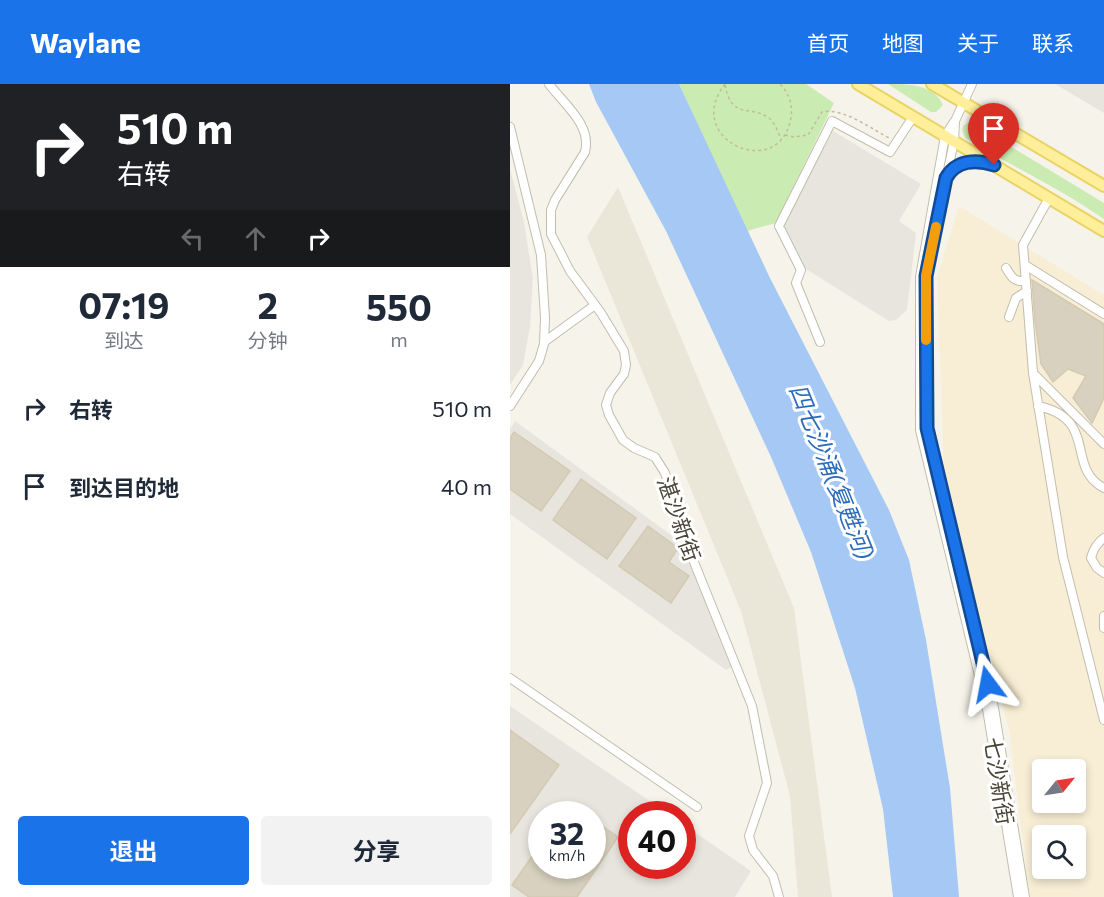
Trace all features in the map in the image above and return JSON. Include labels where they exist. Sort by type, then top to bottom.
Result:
[{"type":"main road","points":[[858,84],[1104,231]]},
{"type":"main road","points":[[932,84],[1104,186]]},
{"type":"street","name":"湛沙新街","points":[[549,84],[585,131],[587,146],[555,200],[551,210],[551,234],[570,271],[624,351],[626,365],[624,374],[610,393],[606,405],[609,415],[624,440],[634,448],[656,458],[665,473],[692,557],[752,706],[767,783],[749,836],[753,850],[773,876],[779,897]]},
{"type":"street","points":[[949,138],[962,102],[972,84]]},
{"type":"street","points":[[820,342],[796,283],[801,270],[779,226],[832,121],[890,152],[913,117]]},
{"type":"street","points":[[510,127],[541,255],[545,318],[539,362],[513,395],[510,406]]},
{"type":"street","name":"七沙新街","points":[[949,138],[946,178],[926,276],[927,428],[994,708],[1025,897]]},
{"type":"street","name":"七沙新街","points":[[949,138],[920,277],[920,430],[987,709],[1018,897]]},
{"type":"street","points":[[946,178],[950,170],[966,162],[985,162],[994,165]]},
{"type":"street","points":[[1050,198],[1023,245],[1033,373],[1063,557],[1104,720]]},
{"type":"street","points":[[1025,265],[1104,314]]},
{"type":"street","points":[[1006,268],[1012,279],[1018,282],[1026,281]]},
{"type":"street","points":[[1009,317],[1016,298],[1027,291]]},
{"type":"street","points":[[543,342],[595,305]]},
{"type":"street","points":[[1033,373],[1104,444]]},
{"type":"street","points":[[1038,406],[1061,415],[1074,427],[1086,472],[1104,488]]},
{"type":"street","points":[[1104,538],[1093,551],[1091,558],[1097,568],[1104,573]]},
{"type":"street","points":[[1104,616],[1104,628]]},
{"type":"street","points":[[510,678],[697,807]]},
{"type":"path","points":[[725,84],[716,100],[714,119],[718,130],[736,147],[754,151],[771,147],[789,128],[792,115],[791,101],[780,84]]},
{"type":"path","points":[[725,84],[732,103],[744,111],[766,116],[771,120],[781,139]]},
{"type":"shaded area","points":[[1055,84],[1104,84],[1104,113]]},
{"type":"shaded area","points":[[833,131],[921,184],[899,221],[916,233],[907,310],[896,320],[889,321],[806,269],[783,224]]},
{"type":"shaded area","points":[[510,169],[524,222],[533,279],[530,327],[523,365],[510,385]]},
{"type":"shaded area","points":[[618,187],[794,608],[832,897],[798,897],[790,796],[741,611],[587,237]]},
{"type":"shaded area","points":[[959,206],[1104,295],[1104,897],[1030,897],[1009,731],[944,474],[937,277]]},
{"type":"shaded area","points":[[515,421],[682,543],[731,667],[726,670],[510,514],[510,429]]},
{"type":"shaded area","points":[[510,706],[650,801],[618,801],[618,879],[696,879],[696,833],[751,871],[735,897],[510,897]]},
{"type":"green space","points":[[679,84],[806,84],[834,103],[776,223],[747,231]]},
{"type":"green space","points":[[888,84],[911,85],[927,89],[939,98],[943,105],[936,112],[931,112]]},
{"type":"green space","points":[[970,122],[1104,203],[1104,219],[1070,197],[965,138],[963,126]]},
{"type":"water","name":"四七沙涌(复甦河)","points":[[589,84],[679,84],[769,276],[889,510],[909,560],[926,640],[950,788],[959,897],[893,897],[883,809],[855,688],[811,552],[771,457],[666,231],[596,102]]},
{"type":"building","points":[[1032,280],[1104,324],[1104,398],[1092,423],[1073,398],[1086,376],[1068,369],[1053,382],[1041,364]]},
{"type":"building","points":[[514,432],[570,471],[541,511],[510,489],[510,438]]},
{"type":"building","points":[[581,479],[636,518],[607,559],[553,520]]},
{"type":"building","points":[[648,526],[678,548],[669,562],[689,576],[671,603],[619,566]]},
{"type":"building","points":[[510,730],[559,765],[533,801],[528,801],[528,809],[510,834]]},
{"type":"building","points":[[606,829],[618,837],[606,855]]},
{"type":"building","points":[[528,862],[528,879],[589,879],[577,897],[529,897],[512,885]]},
{"type":"slow traffic","points":[[926,340],[926,276],[936,227]]},
{"type":"route","points":[[988,684],[927,428],[926,276],[946,178],[950,170],[966,162],[985,162],[994,165]]}]
